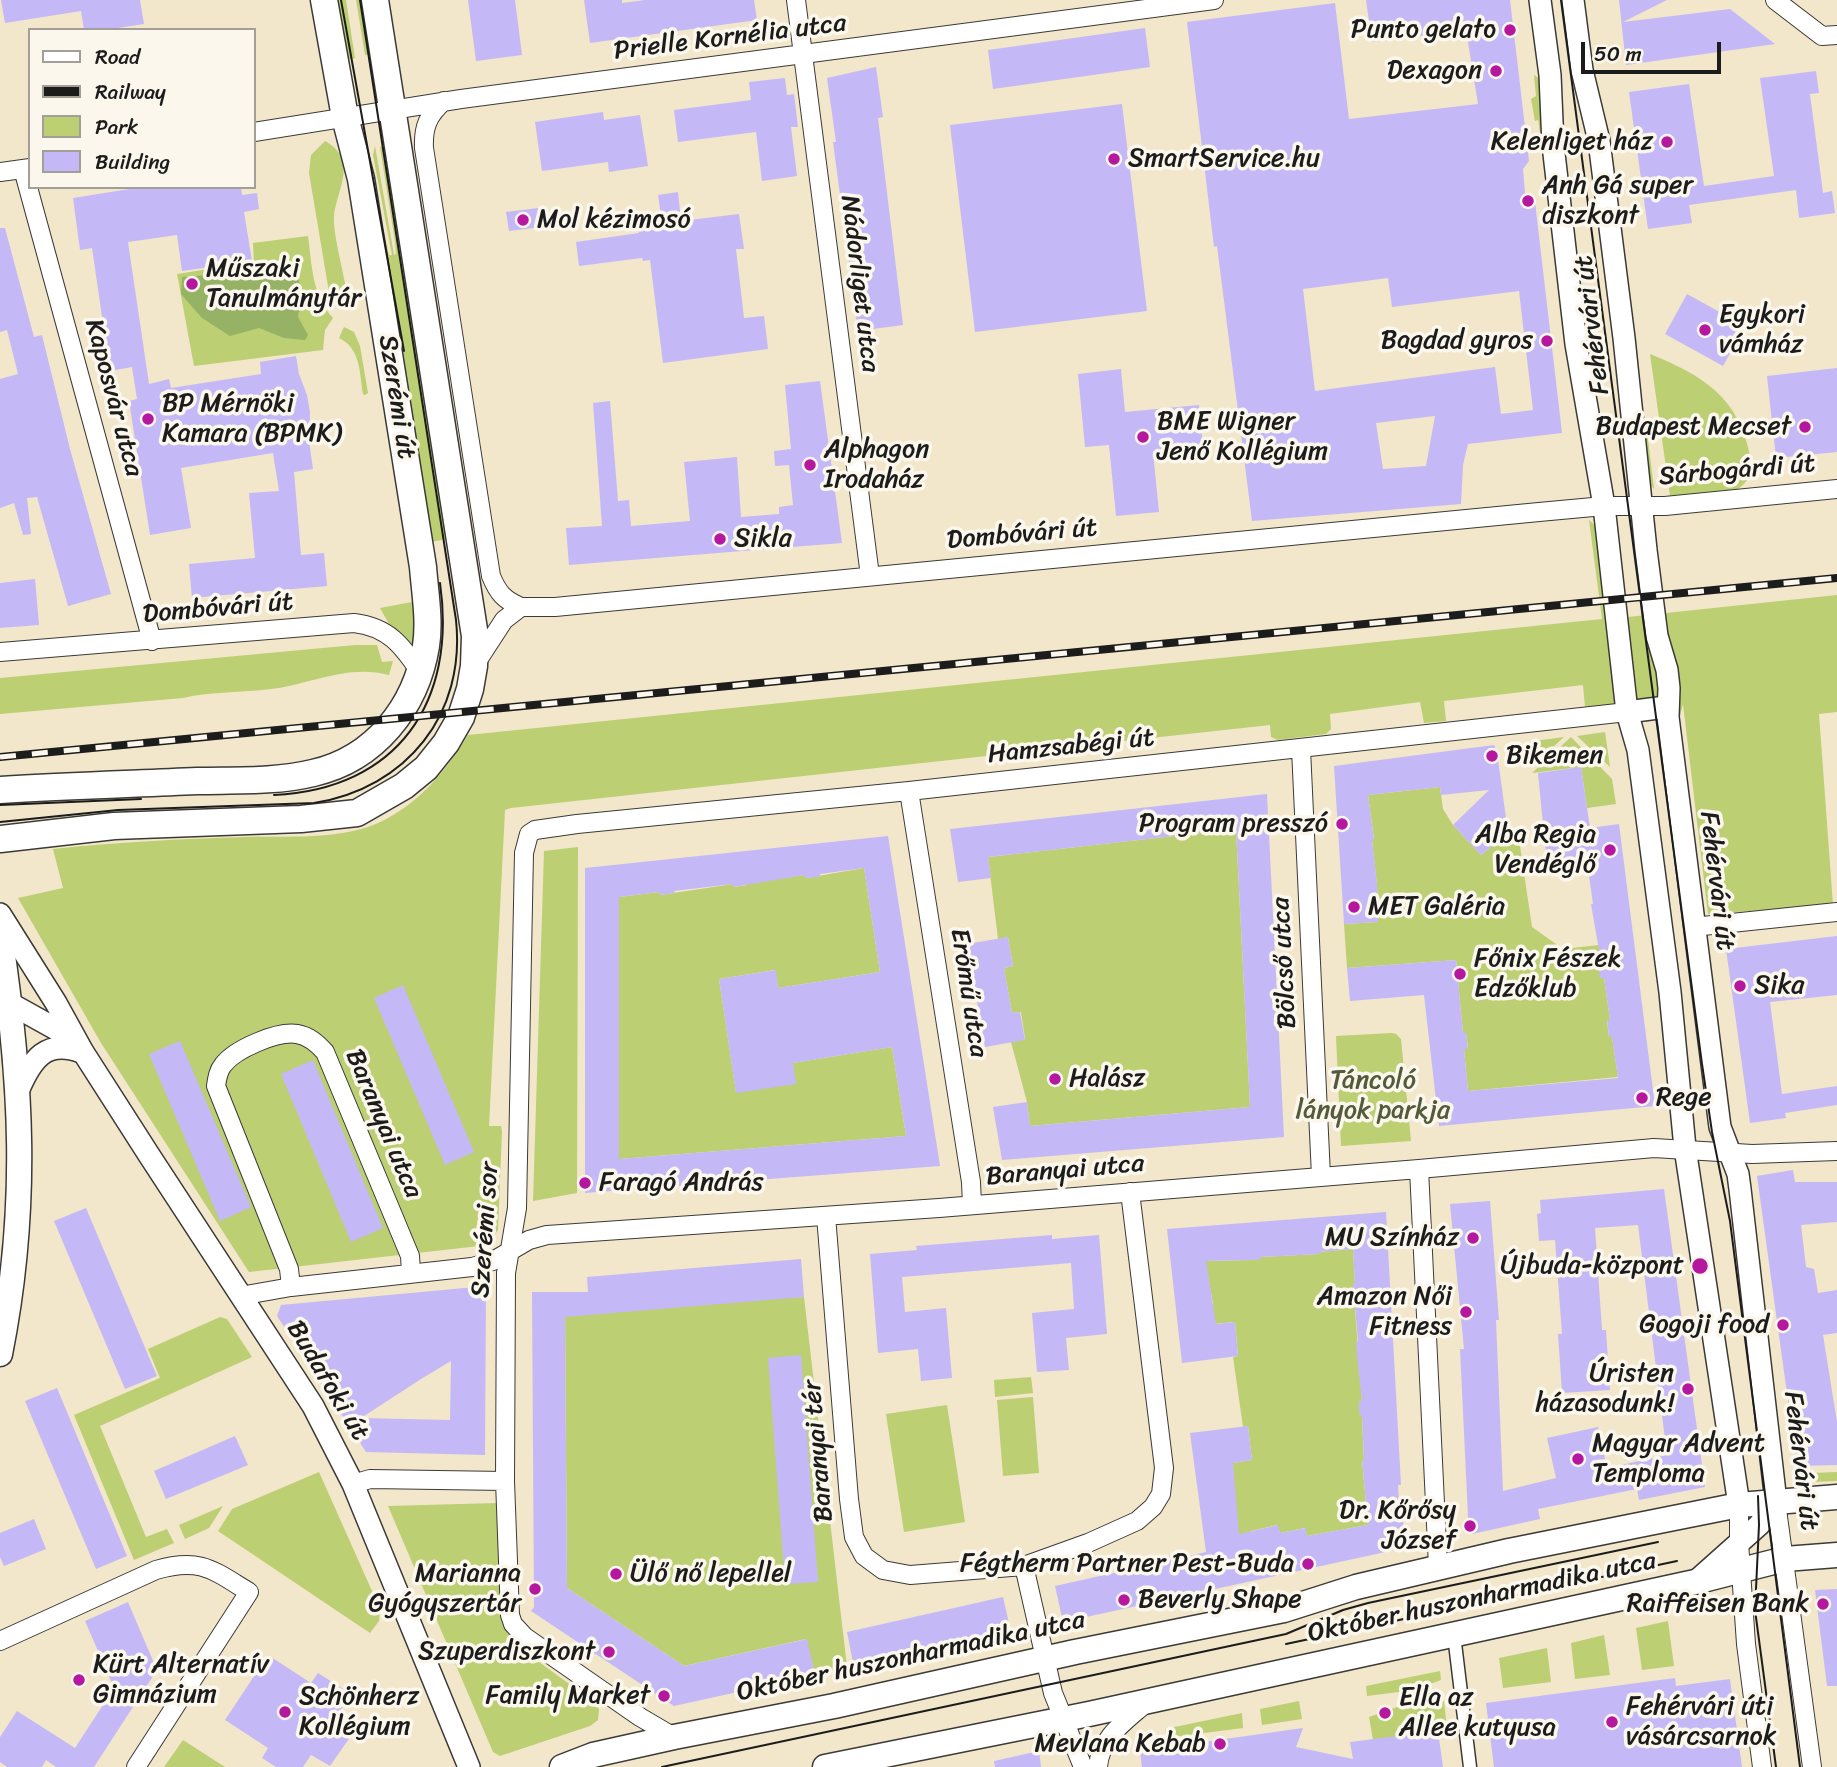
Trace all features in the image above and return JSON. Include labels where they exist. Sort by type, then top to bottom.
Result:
[{"type":"main road","name":"Szerémi út","points":[[0,790],[259,779],[314,773],[349,759],[375,742],[406,706],[420,672],[426,645],[428,616],[423,567],[361,179],[345,117],[324,0]]},
{"type":"main road","name":"Szerémi út","points":[[0,839],[128,826],[301,819],[357,813],[404,786],[426,768],[446,743],[461,717],[474,666],[475,636],[442,350],[392,110],[375,0]]},
{"type":"main road","points":[[0,935],[5,999],[19,1089],[10,1145],[19,1213],[0,1354]]},
{"type":"main road","name":"Október huszonharmadika utca","points":[[562,1767],[593,1755],[674,1737],[834,1706],[1044,1658],[1284,1610],[1356,1587],[1438,1566],[1739,1505],[1837,1496]]},
{"type":"main road","name":"Október huszonharmadika utca","points":[[825,1767],[1147,1702],[1695,1582],[1785,1559],[1837,1555]]},
{"type":"street","name":"Nádorliget utca","points":[[796,0],[870,576]]},
{"type":"street","name":"Prielle Kornélia utca","points":[[256,132],[444,101],[803,55],[1162,4],[1214,0]]},
{"type":"street","name":"Fehérvári út","points":[[1541,0],[1550,75],[1553,145],[1576,344],[1604,506],[1627,712],[1637,750],[1670,992],[1685,1148],[1739,1505],[1746,1644],[1762,1767]]},
{"type":"street","name":"Fehérvári út","points":[[1573,0],[1583,70],[1599,141],[1657,636],[1667,670],[1669,688],[1666,707],[1720,1128],[1741,1189],[1776,1502],[1812,1767]]},
{"type":"street","points":[[1774,0],[1822,36],[1837,35]]},
{"type":"street","name":"Szerémi út","points":[[444,101],[431,112],[423,136],[442,350],[491,576],[497,591],[506,601],[522,607]]},
{"type":"street","points":[[0,172],[26,168]]},
{"type":"street","name":"Kaposvár utca","points":[[32,189],[152,641]]},
{"type":"street","name":"Sárbogárdi út","points":[[1604,506],[1641,506],[1837,489]]},
{"type":"street","name":"Dombóvári út","points":[[522,607],[555,607],[1604,506]]},
{"type":"street","points":[[474,666],[504,620],[522,607]]},
{"type":"street","name":"Dombóvári út","points":[[0,652],[354,623],[372,625],[394,640],[406,651],[420,672]]},
{"type":"street","points":[[1627,712],[1666,707]]},
{"type":"street","name":"Hamzsabégi út","points":[[526,840],[535,830],[577,824],[909,791],[1627,712]]},
{"type":"street","name":"Bölcső utca","points":[[1301,748],[1321,1176]]},
{"type":"street","name":"Erőmű utca","points":[[909,791],[971,1182],[972,1205]]},
{"type":"street","name":"Szerémi sor","points":[[526,840],[521,954],[517,1208],[506,1273],[505,1481],[510,1615],[513,1624],[525,1637],[640,1717],[674,1737]]},
{"type":"street","points":[[1693,927],[1837,912]]},
{"type":"street","name":"Budafoki út","points":[[0,914],[56,1003],[83,1052],[313,1406],[353,1484],[469,1767]]},
{"type":"street","name":"Budafoki út","points":[[5,999],[56,1029],[83,1052]]},
{"type":"street","name":"Baranyai utca","points":[[291,1287],[289,1269],[216,1086],[222,1066],[231,1057],[255,1044],[286,1034],[306,1037],[317,1043],[325,1052],[410,1256],[411,1272]]},
{"type":"street","points":[[19,1089],[40,1054],[49,1049],[69,1047],[83,1052]]},
{"type":"street","name":"Baranyai utca","points":[[240,1296],[411,1272],[472,1267],[493,1261],[529,1240],[547,1235],[972,1205],[1654,1148],[1752,1154],[1837,1151]]},
{"type":"street","points":[[1419,1169],[1438,1566]]},
{"type":"street","name":"Baranyai tér","points":[[826,1216],[849,1499],[854,1537],[864,1556],[883,1570],[910,1575],[1024,1566],[1088,1544],[1137,1521],[1153,1507],[1161,1494],[1164,1468],[1130,1192]]},
{"type":"street","points":[[353,1484],[370,1479],[505,1481]]},
{"type":"street","points":[[1695,1582],[1759,1525],[1776,1502]]},
{"type":"street","points":[[0,1641],[156,1570],[177,1564],[209,1568],[248,1592],[136,1767]]},
{"type":"street","points":[[1024,1566],[1044,1658],[1062,1720],[1083,1767]]},
{"type":"street","points":[[1454,1635],[1470,1767]]},
{"type":"street","points":[[1098,1767],[1103,1745],[1147,1702]]},
{"type":"green space","points":[[336,0],[346,0],[355,58],[346,60]]},
{"type":"green space","points":[[356,0],[363,0],[372,54],[365,55]]},
{"type":"green space","points":[[1534,75],[1540,79],[1544,133],[1540,133],[1538,120],[1535,121],[1531,99],[1536,96]]},
{"type":"green space","points":[[325,141],[335,149],[344,166],[334,216],[345,283],[345,294],[340,304],[329,292],[309,173],[311,155]]},
{"type":"green space","points":[[375,146],[394,255],[395,242],[380,147],[383,146],[447,539],[431,542],[377,200],[389,255],[392,255],[373,155]]},
{"type":"green space","points":[[308,236],[317,290],[333,318],[325,330],[323,350],[194,366],[177,274],[254,262],[253,243]]},
{"type":"green space","points":[[273,262],[296,263],[301,294],[298,317],[308,335],[305,340],[284,338],[259,328],[230,336],[202,318],[181,294],[182,277],[211,275]]},
{"type":"green space","points":[[344,327],[354,332],[360,346],[368,393],[365,395],[355,354],[339,338]]},
{"type":"green space","points":[[1650,354],[1702,380],[1727,403],[1737,418],[1745,436],[1751,466],[1748,479],[1738,489],[1670,496]]},
{"type":"green space","points":[[1636,385],[1647,431],[1654,489],[1647,481]]},
{"type":"green space","points":[[1589,520],[1618,546],[1628,617],[1837,595],[1837,712],[1819,714],[1833,905],[1708,914],[1683,704],[1679,720],[1672,699],[1585,707],[1583,685],[1444,701],[1446,721],[1424,723],[1420,702],[1330,714],[1331,729],[1326,734],[1278,740],[1271,737],[1270,725],[511,808],[505,810],[489,1126],[501,1126],[502,1131],[498,1230],[488,1245],[249,1272],[101,1043],[18,898],[63,888],[53,849],[173,840],[330,835],[378,823],[406,807],[430,786],[468,735],[1602,619]]},
{"type":"green space","points":[[412,584],[417,584],[415,645],[410,646],[389,624],[380,608],[412,602]]},
{"type":"green space","points":[[377,645],[382,662],[393,661],[389,675],[374,672],[344,673],[271,689],[0,714],[0,678]]},
{"type":"green space","points":[[1605,732],[1610,767],[1577,736]]},
{"type":"green space","points":[[1564,737],[1530,768],[1527,742]]},
{"type":"green space","points":[[1571,737],[1612,779],[1616,804],[1587,808],[1581,767],[1532,773]]},
{"type":"green space","points":[[1440,787],[1443,809],[1453,825],[1481,855],[1507,834],[1520,846],[1532,927],[1563,949],[1599,945],[1601,962],[1598,963],[1604,978],[1610,1020],[1607,1021],[1609,1037],[1612,1037],[1618,1077],[1468,1091],[1464,1049],[1468,1048],[1466,1033],[1463,1033],[1456,960],[1347,968],[1344,924],[1378,922],[1374,839],[1368,795]]},
{"type":"green space","points":[[1236,829],[1250,1107],[1030,1126],[1027,1102],[1011,1042],[1025,1039],[1021,1012],[1012,1013],[1004,968],[1013,966],[1008,937],[998,939],[988,857]]},
{"type":"green space","points":[[578,847],[577,1193],[533,1201],[544,851]]},
{"type":"green space","points":[[864,868],[880,972],[778,988],[775,970],[719,979],[736,1092],[793,1063],[892,1047],[906,1136],[619,1159],[619,897],[659,892],[660,895],[733,884],[734,887]]},
{"type":"green space","name":"Táncoló lányok parkja","points":[[1392,1033],[1401,1039],[1411,1141],[1341,1146],[1336,1036]]},
{"type":"green space","points":[[1353,1249],[1362,1401],[1362,1460],[1368,1525],[1307,1536],[1305,1528],[1280,1533],[1277,1525],[1251,1531],[1232,1544],[1233,1463],[1252,1460],[1248,1426],[1243,1427],[1233,1357],[1238,1356],[1235,1322],[1213,1324],[1213,1303],[1205,1261],[1253,1260],[1261,1257]]},
{"type":"green space","points":[[804,1297],[847,1667],[815,1675],[806,1639],[684,1666],[567,1588],[565,1307]]},
{"type":"green space","points":[[220,1317],[227,1319],[252,1357],[100,1426],[146,1537],[167,1529],[174,1543],[134,1560],[74,1415],[160,1378],[148,1349]]},
{"type":"green space","points":[[1031,1377],[1033,1393],[995,1397],[994,1380]]},
{"type":"green space","points":[[1033,1397],[1039,1473],[1003,1476],[997,1400]]},
{"type":"green space","points":[[947,1405],[965,1522],[904,1532],[886,1414]]},
{"type":"green space","points":[[319,1472],[380,1609],[379,1621],[370,1633],[218,1531],[232,1509]]},
{"type":"green space","points":[[1837,1472],[1837,1481],[1810,1482],[1813,1473]]},
{"type":"green space","points":[[497,1503],[505,1628],[517,1646],[594,1702],[599,1709],[598,1720],[590,1726],[500,1756],[493,1752],[388,1506]]},
{"type":"green space","points":[[223,1506],[209,1528],[185,1539],[179,1525]]},
{"type":"green space","points":[[1668,1621],[1674,1666],[1642,1670],[1636,1628]]},
{"type":"green space","points":[[1604,1635],[1610,1675],[1575,1679],[1571,1643]]},
{"type":"green space","points":[[1547,1648],[1551,1682],[1503,1688],[1499,1658]]},
{"type":"green space","points":[[1440,1671],[1441,1680],[1414,1690],[1367,1696],[1366,1686]]},
{"type":"green space","points":[[1299,1701],[1302,1719],[1262,1725],[1260,1709]]},
{"type":"green space","points":[[1444,1701],[1447,1729],[1373,1740],[1369,1717],[1400,1706]]},
{"type":"green space","points":[[1242,1713],[1243,1728],[1165,1738],[1165,1729]]},
{"type":"green space","points":[[183,1740],[225,1767],[164,1767]]},
{"type":"building","points":[[1,0],[140,0],[144,24],[118,28],[84,28],[81,11],[5,23]]},
{"type":"building","points":[[468,0],[515,0],[522,55],[476,61]]},
{"type":"building","points":[[584,0],[622,0],[622,3],[645,0],[754,0],[757,20],[590,43]]},
{"type":"building","points":[[1366,0],[1510,0],[1529,161],[1523,169],[1525,193],[1530,194],[1535,202],[1562,433],[1468,444],[1463,465],[1461,504],[1252,521],[1217,246],[1214,247],[1187,22],[1335,3],[1349,119],[1478,104],[1468,42],[1457,32],[1372,42]],"holes":[[[1388,278],[1392,307],[1519,291],[1533,410],[1501,414],[1495,367],[1315,391],[1303,289]],[[1435,416],[1426,466],[1383,469],[1376,423]]]},
{"type":"building","points":[[1619,0],[1667,0],[1623,22],[1730,9],[1775,44],[1626,65]]},
{"type":"building","points":[[1145,28],[1150,67],[993,89],[988,50]]},
{"type":"building","points":[[876,67],[883,117],[878,118],[903,325],[858,331],[827,78]]},
{"type":"building","name":"Kelenliget ház","points":[[1816,71],[1819,93],[1810,94],[1823,193],[1832,191],[1835,213],[1799,218],[1796,190],[1689,205],[1692,223],[1648,229],[1629,92],[1689,84],[1704,186],[1774,176],[1760,78]]},
{"type":"building","points":[[785,78],[787,95],[794,94],[798,127],[791,127],[797,176],[762,181],[756,132],[678,142],[674,110],[751,100],[749,82]]},
{"type":"building","points":[[1122,104],[1147,311],[975,332],[950,125]]},
{"type":"building","points":[[603,112],[604,120],[640,115],[648,166],[609,172],[608,162],[542,171],[535,122]]},
{"type":"building","points":[[129,189],[241,189],[242,195],[257,193],[259,209],[244,212],[252,261],[182,271],[177,235],[128,242],[149,384],[169,379],[171,388],[261,374],[260,362],[296,356],[310,412],[309,441],[313,469],[294,472],[301,555],[324,553],[327,586],[192,598],[189,564],[255,558],[249,493],[279,491],[273,453],[181,468],[191,528],[150,535],[129,401],[137,399],[132,367],[110,371],[92,248],[80,250],[73,198]]},
{"type":"building","points":[[678,192],[681,221],[739,214],[744,249],[736,249],[744,318],[764,316],[768,349],[663,363],[650,260],[643,261],[642,258],[579,266],[576,242],[639,233],[638,227],[662,224],[658,195]]},
{"type":"building","name":"Mol kézimosó","points":[[538,208],[541,227],[509,231],[506,212]]},
{"type":"building","points":[[0,228],[5,228],[34,337],[42,335],[70,449],[111,594],[68,606],[37,497],[27,498],[31,534],[23,535],[14,503],[0,508],[0,379],[18,374],[7,330],[0,332]]},
{"type":"building","name":"Egykori vámház","points":[[1687,294],[1745,326],[1723,366],[1665,334]]},
{"type":"building","name":"Budapest Mecset","points":[[1837,368],[1837,452],[1776,458],[1767,376]]},
{"type":"building","name":"BME Wigner Jenő Kollégium","points":[[1121,369],[1125,412],[1199,405],[1203,447],[1153,452],[1159,512],[1116,516],[1109,445],[1085,447],[1078,374]]},
{"type":"building","points":[[820,381],[842,543],[569,565],[566,528],[602,526],[593,403],[610,401],[618,501],[629,500],[631,526],[690,521],[684,462],[737,457],[741,517],[779,514],[779,507],[793,505],[789,465],[775,466],[774,451],[791,449],[785,385]]},
{"type":"building","points":[[35,579],[39,625],[0,628],[0,583]]},
{"type":"building","points":[[1494,745],[1508,833],[1481,855],[1453,825],[1489,790],[1441,795],[1440,787],[1368,795],[1374,840],[1378,922],[1344,924],[1334,766]]},
{"type":"building","points":[[1581,767],[1590,828],[1619,824],[1655,1106],[1439,1126],[1424,995],[1350,1001],[1347,968],[1456,960],[1463,1033],[1466,1032],[1468,1049],[1464,1049],[1468,1091],[1618,1078],[1612,1037],[1609,1037],[1607,1020],[1610,1020],[1604,978],[1600,978],[1598,963],[1601,962],[1587,861],[1549,866],[1545,845],[1538,773]]},
{"type":"building","points":[[1267,794],[1284,1137],[1002,1160],[993,1107],[1027,1102],[1030,1126],[1250,1107],[1236,829],[988,857],[991,878],[958,882],[950,829]]},
{"type":"building","points":[[888,836],[940,1166],[585,1193],[585,868]],"holes":[[[864,868],[880,972],[778,988],[776,970],[719,979],[736,1093],[796,1084],[793,1063],[892,1047],[906,1136],[619,1159],[619,897],[659,892],[660,895],[733,884],[733,887],[805,875],[805,878],[820,877],[820,874]]]},
{"type":"building","points":[[1837,936],[1837,995],[1770,1002],[1782,1094],[1837,1086],[1837,1105],[1785,1113],[1786,1118],[1750,1123],[1726,949]]},
{"type":"building","points":[[1008,937],[1013,966],[1004,968],[1012,1013],[1020,1012],[1025,1040],[985,1047],[967,944]]},
{"type":"building","points":[[403,985],[474,1152],[445,1165],[374,998]]},
{"type":"building","points":[[180,1041],[251,1207],[220,1221],[149,1054]]},
{"type":"building","points":[[313,1060],[383,1228],[351,1242],[281,1074]]},
{"type":"building","points":[[1793,1170],[1795,1182],[1837,1182],[1837,1222],[1801,1225],[1806,1267],[1814,1269],[1818,1293],[1837,1290],[1837,1333],[1823,1335],[1837,1422],[1837,1465],[1797,1466],[1757,1176]]},
{"type":"building","points":[[1664,1189],[1705,1487],[1639,1500],[1637,1489],[1538,1509],[1540,1519],[1472,1534],[1468,1517],[1460,1349],[1464,1349],[1450,1204],[1490,1201],[1499,1320],[1496,1320],[1503,1491],[1556,1478],[1547,1438],[1598,1427],[1607,1468],[1667,1455],[1638,1225],[1595,1228],[1602,1330],[1606,1330],[1610,1390],[1562,1393],[1558,1334],[1562,1334],[1555,1240],[1539,1241],[1537,1214],[1541,1213],[1540,1200]]},
{"type":"building","points":[[86,1208],[157,1376],[125,1389],[54,1221]]},
{"type":"building","points":[[1386,1212],[1401,1485],[1398,1485],[1404,1548],[1063,1622],[1055,1586],[1127,1570],[1126,1564],[1206,1552],[1190,1433],[1248,1426],[1252,1460],[1233,1463],[1239,1534],[1278,1525],[1280,1533],[1306,1528],[1307,1536],[1368,1525],[1362,1460],[1362,1416],[1359,1409],[1359,1401],[1362,1401],[1356,1342],[1353,1249],[1319,1252],[1320,1254],[1261,1257],[1253,1260],[1206,1261],[1216,1324],[1235,1322],[1238,1356],[1182,1363],[1167,1229]]},
{"type":"building","points":[[1052,1235],[1052,1239],[1099,1235],[1107,1334],[1066,1338],[1069,1370],[1037,1372],[1032,1313],[1074,1309],[1071,1263],[902,1277],[905,1312],[946,1308],[952,1378],[921,1381],[918,1349],[878,1353],[870,1254],[917,1250],[916,1246]]},
{"type":"building","points":[[801,1259],[804,1297],[565,1317],[567,1588],[684,1666],[807,1639],[815,1675],[674,1706],[531,1611],[534,1607],[532,1292],[588,1292],[587,1277]]},
{"type":"building","points":[[486,1286],[485,1455],[366,1452],[277,1316],[281,1305]],"holes":[[[451,1361],[450,1420],[361,1418]]]},
{"type":"building","points":[[801,1355],[818,1582],[785,1584],[768,1358]]},
{"type":"building","points":[[57,1388],[127,1556],[96,1569],[25,1401]]},
{"type":"building","points":[[235,1436],[248,1465],[166,1499],[154,1471]]},
{"type":"building","points":[[34,1519],[46,1549],[4,1566],[0,1557],[0,1533]]},
{"type":"building","points":[[1837,1589],[1837,1686],[1827,1686],[1815,1590]]},
{"type":"building","points":[[1003,1597],[1011,1632],[854,1668],[847,1632]]},
{"type":"building","points":[[128,1602],[157,1670],[94,1767],[56,1767],[46,1760],[42,1767],[7,1767],[0,1762],[0,1737],[17,1711],[75,1748],[114,1688],[85,1621]]},
{"type":"building","name":"Schönherz Kollégium","points":[[268,1655],[311,1683],[318,1673],[351,1694],[334,1720],[353,1733],[330,1766],[311,1755],[303,1767],[276,1767],[262,1758],[268,1748],[225,1720]]},
{"type":"building","name":"Fehérvári úti vásárcsarnok","points":[[1675,1678],[1676,1686],[1730,1679],[1742,1767],[1494,1767],[1486,1703]]},
{"type":"building","points":[[1303,1728],[1296,1747],[1353,1759],[1350,1742],[1438,1731],[1443,1767],[1142,1767],[1140,1751]]},
{"type":"building","points":[[1039,1751],[1041,1767],[995,1767],[994,1761]]},
{"type":"tram line","points":[[341,0],[404,351]]},
{"type":"tram line","points":[[0,822],[118,810],[314,803],[347,795],[377,781],[402,763],[424,741],[440,715],[451,686],[457,654],[456,620],[360,0]]},
{"type":"tram line","points":[[1561,0],[1702,1064],[1730,1221],[1800,1767]]},
{"type":"tram line","points":[[274,795],[317,789],[355,776],[385,757],[410,731],[428,701],[439,665],[443,626],[440,583]]},
{"type":"tram line","points":[[0,805],[141,799]]},
{"type":"tram line","points":[[1758,1496],[1755,1610],[1776,1767]]},
{"type":"tram line","points":[[662,1767],[1286,1634],[1343,1610],[1368,1603],[1658,1542]]},
{"type":"tram line","points":[[1286,1644],[1677,1561]]},
{"type":"railway","points":[[0,757],[1837,578]]},
{"type":"place","name":"Punto gelato","points":[[1510,30]]},
{"type":"place","name":"Dexagon","points":[[1496,71]]},
{"type":"place","name":"Kelenliget ház","points":[[1667,142]]},
{"type":"place","name":"SmartService.hu","points":[[1114,159]]},
{"type":"place","name":"Anh Gá super diszkont","points":[[1528,201]]},
{"type":"place","name":"Mol kézimosó","points":[[523,220]]},
{"type":"place","name":"Műszaki Tanulmánytár","points":[[192,284]]},
{"type":"place","name":"Egykori vámház","points":[[1705,330]]},
{"type":"place","name":"Bagdad gyros","points":[[1547,341]]},
{"type":"place","name":"BP Mérnöki Kamara (BPMK)","points":[[148,419]]},
{"type":"place","name":"Budapest Mecset","points":[[1805,427]]},
{"type":"place","name":"BME Wigner Jenő Kollégium","points":[[1143,437]]},
{"type":"place","name":"Alphagon Irodaház","points":[[810,465]]},
{"type":"place","name":"Sikla","points":[[720,539]]},
{"type":"place","name":"Bikemen","points":[[1492,756]]},
{"type":"place","name":"Program presszó","points":[[1342,824]]},
{"type":"place","name":"Alba Regia Vendéglő","points":[[1610,850]]},
{"type":"place","name":"MET Galéria","points":[[1354,907]]},
{"type":"place","name":"Főnix Fészek Edzőklub","points":[[1460,974]]},
{"type":"place","name":"Sika","points":[[1740,986]]},
{"type":"place","name":"Halász","points":[[1055,1079]]},
{"type":"place","name":"Rege","points":[[1642,1098]]},
{"type":"place","name":"Faragó András","points":[[585,1183]]},
{"type":"place","name":"MU Színház","points":[[1473,1238]]},
{"type":"place","name":"Újbuda-központ","points":[[1700,1266]]},
{"type":"place","name":"Amazon Női Fitness","points":[[1466,1312]]},
{"type":"place","name":"Gogoji food","points":[[1783,1325]]},
{"type":"place","name":"Úristen házasodunk!","points":[[1688,1389]]},
{"type":"place","name":"Magyar Advent Temploma","points":[[1578,1459]]},
{"type":"place","name":"Dr. Kőrősy József","points":[[1470,1526]]},
{"type":"place","name":"Fégtherm Partner Pest-Buda","points":[[1308,1564]]},
{"type":"place","name":"Ülő nő lepellel","points":[[616,1574]]},
{"type":"place","name":"Marianna Gyógyszertár","points":[[535,1589]]},
{"type":"place","name":"Beverly Shape","points":[[1124,1600]]},
{"type":"place","name":"Raiffeisen Bank","points":[[1823,1604]]},
{"type":"place","name":"Szuperdiszkont","points":[[609,1652]]},
{"type":"place","name":"Kürt Alternatív Gimnázium","points":[[79,1680]]},
{"type":"place","name":"Family Market","points":[[664,1696]]},
{"type":"place","name":"Schönherz Kollégium","points":[[285,1712]]},
{"type":"place","name":"Ella az Allee kutyusa","points":[[1385,1713]]},
{"type":"place","name":"Fehérvári úti vásárcsarnok","points":[[1612,1722]]},
{"type":"place","name":"Mevlana Kebab","points":[[1220,1744]]}]
